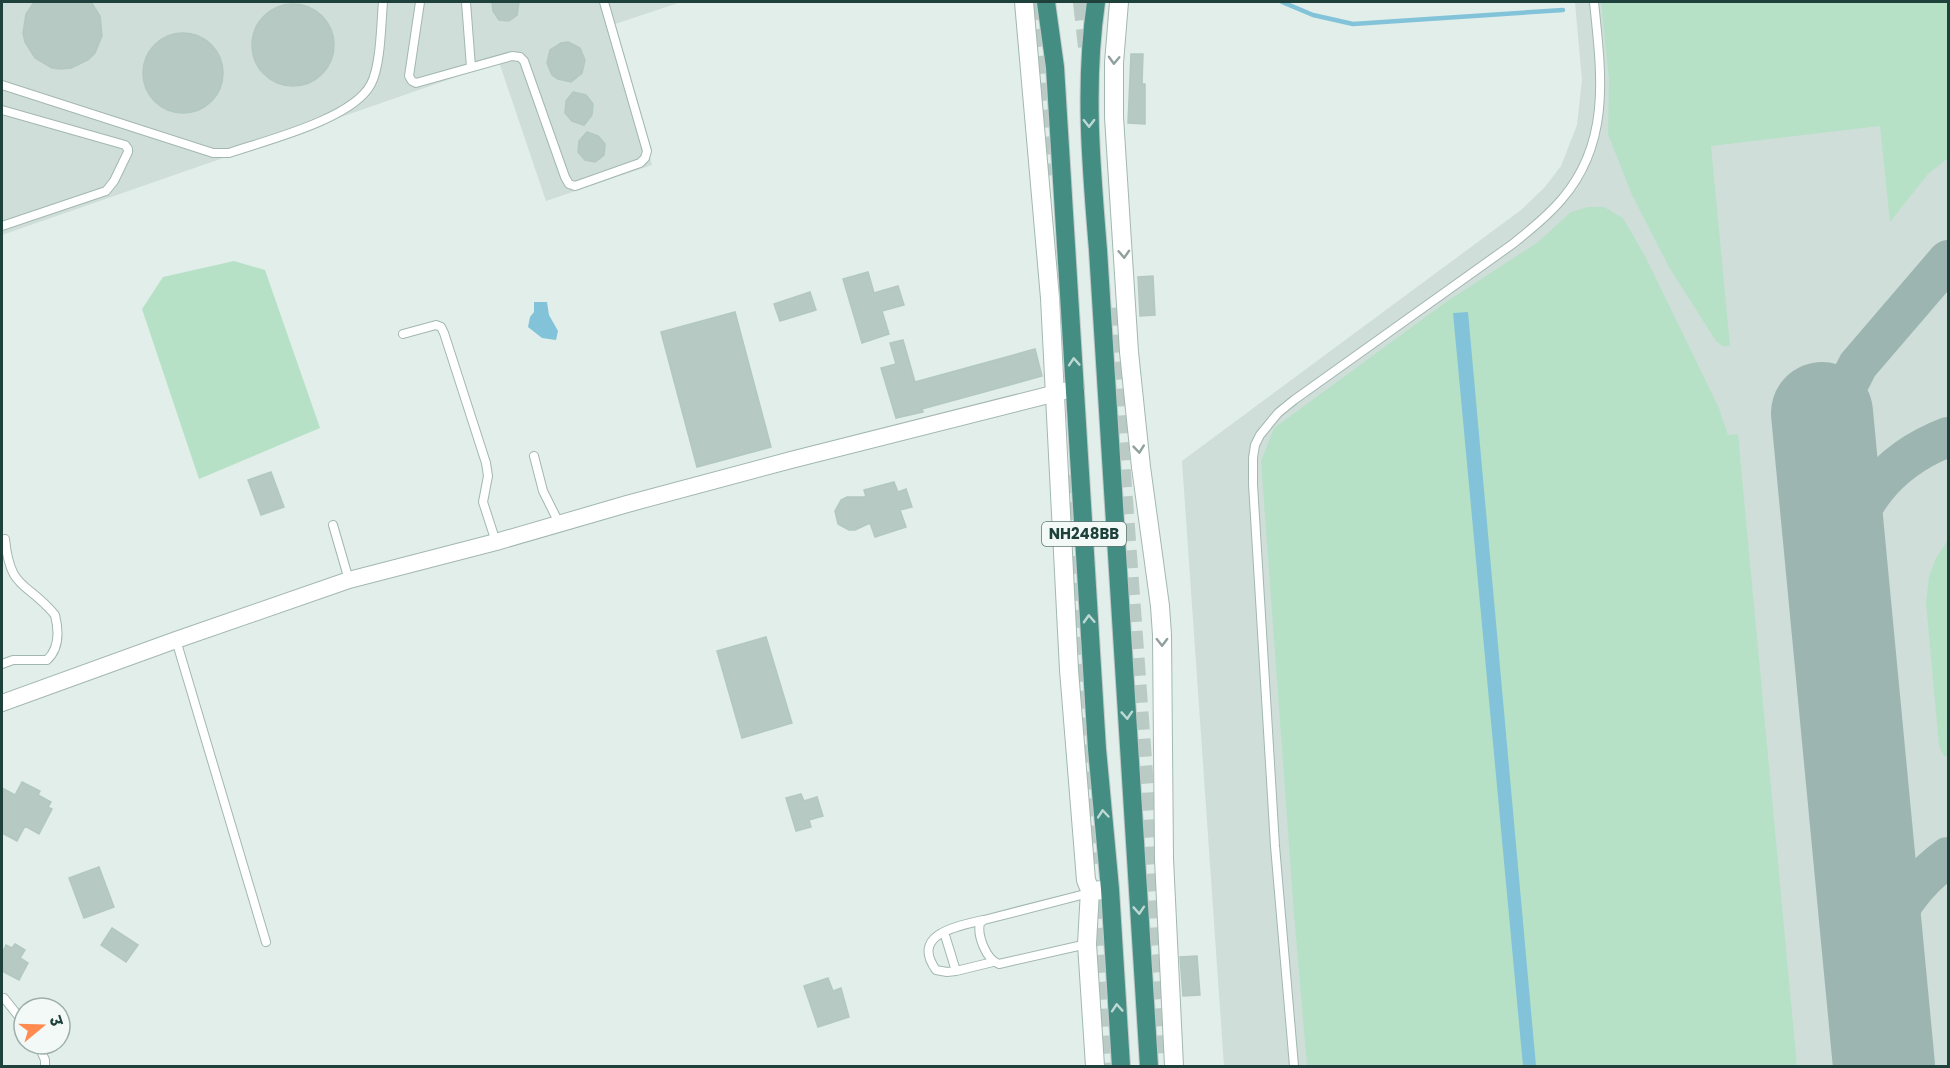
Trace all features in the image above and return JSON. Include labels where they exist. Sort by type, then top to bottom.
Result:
[{"type":"highway","name":"NH248BB","points":[[1046,2],[1055,67],[1097,750],[1110,889],[1121,1066]]},
{"type":"highway","name":"NH248BB","points":[[1095,2],[1089,73],[1089,140],[1098,250],[1149,1066]]},
{"type":"street","points":[[1024,2],[1050,298],[1069,670],[1086,880],[1090,891],[1087,944],[1095,1066]]},
{"type":"street","points":[[1119,2],[1113,63],[1114,117],[1132,387],[1161,616],[1164,859],[1174,1066]]},
{"type":"street","points":[[2,703],[349,580],[496,542],[791,460],[1076,388]]},
{"type":"street","points":[[1090,891],[1110,889]]},
{"type":"lane","points":[[2,85],[213,153],[229,153],[333,117],[355,103],[371,84],[377,61],[383,2]]},
{"type":"lane","points":[[420,2],[409,76],[412,81],[416,83],[512,56],[520,57],[524,61],[564,177],[569,184],[576,186],[640,162],[645,158],[646,151],[604,2]]},
{"type":"lane","points":[[466,2],[471,67]]},
{"type":"lane","points":[[1294,1066],[1275,846],[1253,484],[1256,445],[1268,424],[1294,400],[1514,243],[1564,197],[1588,158],[1598,125],[1601,94],[1594,2]]},
{"type":"lane","points":[[2,110],[125,146],[128,152],[114,181],[106,191],[2,226]]},
{"type":"lane","points":[[404,334],[436,325],[441,327],[444,333],[486,463],[488,476],[483,502],[496,542]]},
{"type":"lane","points":[[534,456],[543,491],[559,523]]},
{"type":"lane","points":[[333,525],[349,580]]},
{"type":"lane","points":[[2,664],[14,660],[47,660],[55,651],[57,640],[55,615],[17,581],[11,570],[5,539]]},
{"type":"lane","points":[[176,640],[266,942]]},
{"type":"lane","points":[[993,962],[956,971],[936,970],[928,955],[930,942],[944,932],[1090,891]]},
{"type":"lane","points":[[984,920],[980,922],[980,933],[988,957],[999,964],[1087,944]]},
{"type":"lane","points":[[944,932],[956,971]]},
{"type":"lane","points":[[4,998],[12,1008]]},
{"type":"shaded area","points":[[2,2],[681,2],[615,24],[652,165],[546,201],[499,62],[2,235]]},
{"type":"shaded area","points":[[1575,2],[1948,2],[1948,1066],[1224,1066],[1182,461],[1521,210],[1545,187],[1561,166],[1577,125],[1582,80]]},
{"type":"green space","points":[[1601,2],[1948,2],[1948,158],[1928,174],[1890,222],[1880,126],[1711,146],[1730,346],[1722,346],[1716,341],[1669,267],[1632,195],[1608,134],[1609,80]]},
{"type":"green space","points":[[1588,207],[1604,207],[1623,218],[1645,256],[1719,408],[1728,435],[1738,434],[1797,1066],[1307,1066],[1261,461],[1274,428],[1446,302],[1538,242],[1571,212]]},
{"type":"green space","points":[[234,261],[265,270],[320,428],[199,479],[142,309],[163,277]]},
{"type":"green space","points":[[1948,540],[1948,757],[1944,756],[1939,746],[1926,603],[1929,576],[1936,558]]},
{"type":"water","points":[[534,302],[547,302],[549,315],[558,331],[556,340],[542,338],[528,327],[530,317],[534,312]]},
{"type":"water","points":[[1468,312],[1536,1066],[1523,1066],[1453,313]]},
{"type":"building","points":[[34,2],[91,2],[100,16],[102,36],[95,53],[88,60],[71,68],[61,69],[52,68],[35,58],[25,42],[23,33],[26,14]]},
{"type":"building","points":[[492,2],[519,2],[517,15],[509,21],[499,20],[493,11]]},
{"type":"building","points":[[293,4],[309,7],[322,16],[331,29],[334,45],[331,61],[322,74],[309,83],[293,86],[277,83],[264,74],[255,61],[252,45],[255,29],[264,16],[277,7]]},
{"type":"building","points":[[175,33],[191,33],[212,44],[223,65],[223,81],[212,102],[191,113],[175,113],[161,107],[149,95],[143,81],[143,65],[149,51],[161,39]]},
{"type":"building","points":[[568,42],[580,48],[585,60],[582,73],[571,82],[552,75],[547,63],[550,50],[561,43]]},
{"type":"building","points":[[1131,54],[1143,54],[1142,84],[1145,84],[1145,124],[1128,123]]},
{"type":"building","points":[[573,92],[586,95],[593,104],[592,115],[584,125],[572,121],[565,113],[566,101]]},
{"type":"building","points":[[587,132],[598,136],[605,144],[604,155],[595,162],[585,160],[578,152],[579,141]]},
{"type":"building","points":[[868,272],[874,293],[898,286],[904,305],[882,311],[889,334],[862,343],[843,279]]},
{"type":"building","points":[[1153,276],[1155,315],[1140,316],[1138,277]]},
{"type":"building","points":[[810,292],[816,310],[780,321],[774,304]]},
{"type":"building","points":[[735,312],[771,447],[697,467],[661,332]]},
{"type":"building","points":[[903,340],[915,382],[1035,349],[1042,376],[896,418],[881,368],[896,364],[890,343]]},
{"type":"building","points":[[271,472],[284,507],[261,515],[248,480]]},
{"type":"building","points":[[894,482],[898,492],[906,489],[912,507],[900,510],[906,527],[875,537],[870,523],[855,530],[849,530],[838,524],[835,511],[841,500],[847,497],[866,497],[864,490]]},
{"type":"building","points":[[766,637],[792,723],[742,738],[717,651]]},
{"type":"building","points":[[22,782],[40,791],[38,795],[51,802],[48,807],[52,809],[39,834],[25,826],[17,841],[2,833],[2,788],[15,795]]},
{"type":"building","points":[[801,794],[804,801],[817,797],[823,816],[809,820],[811,827],[796,831],[786,798]]},
{"type":"building","points":[[99,867],[114,907],[84,918],[69,878]]},
{"type":"building","points":[[112,928],[138,945],[126,962],[101,945]]},
{"type":"building","points":[[15,944],[25,950],[20,958],[28,963],[19,980],[2,971],[2,953],[6,945],[12,948]]},
{"type":"building","points":[[1197,956],[1200,995],[1183,996],[1180,957]]},
{"type":"building","points":[[828,978],[833,991],[841,988],[849,1017],[818,1027],[804,986]]},
{"type":"waterway","points":[[1282,2],[1313,15],[1353,24],[1563,10]]},
{"type":"taxiway","points":[[1825,448],[1840,400],[1858,365],[1948,260]]},
{"type":"taxiway","points":[[1836,569],[1853,525],[1876,488],[1906,459],[1925,447],[1948,437]]},
{"type":"taxiway","points":[[1875,982],[1885,944],[1898,912],[1918,883],[1948,857]]},
{"type":"runway","points":[[1822,413],[1884,1066]]},
{"type":"tunnel","points":[[1036,2],[1054,175]]},
{"type":"tunnel","points":[[1082,2],[1087,47]]},
{"type":"tunnel","points":[[1110,308],[1165,1061]]},
{"type":"tunnel","points":[[1071,475],[1093,864]]},
{"type":"tunnel","points":[[1096,901],[1106,1066]]}]
